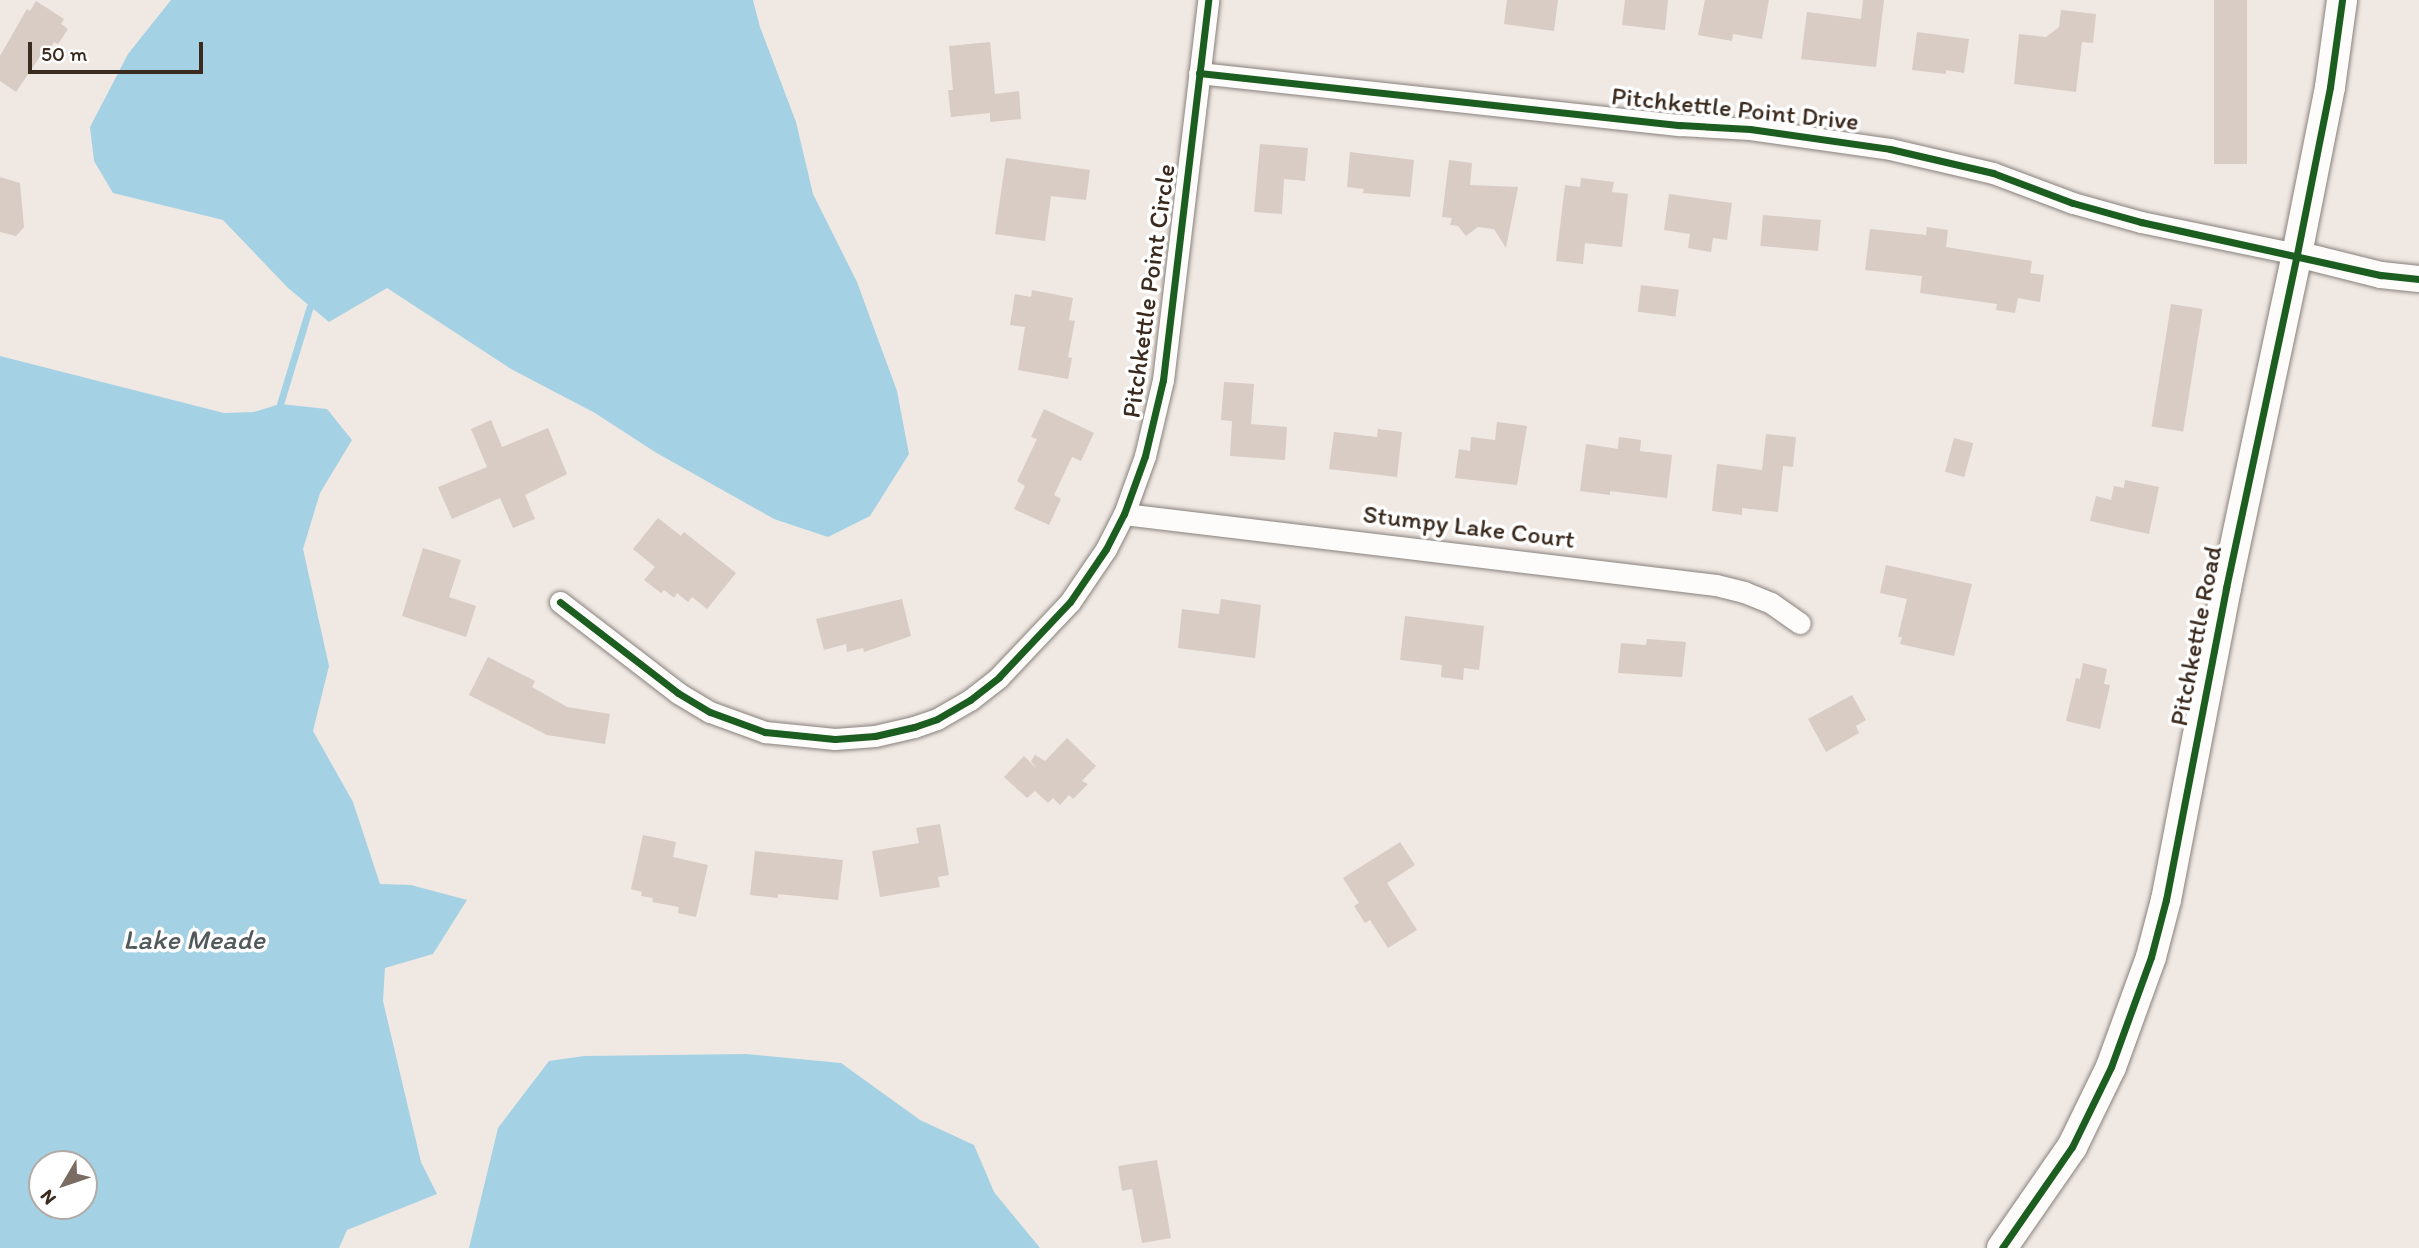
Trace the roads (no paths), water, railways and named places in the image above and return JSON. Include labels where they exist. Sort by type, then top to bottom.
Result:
[{"type":"main road","name":"Pitchkettle Road","points":[[2001,1248],[2072,1147],[2111,1068],[2151,957],[2166,900],[2226,588],[2297,254],[2330,87],[2342,0]]},
{"type":"street","name":"Pitchkettle Point Circle","points":[[560,602],[678,692],[737,723],[803,738],[875,736],[937,719],[970,700],[999,677],[1070,602],[1106,549],[1124,513],[1145,456],[1161,391],[1208,0]]},
{"type":"street","name":"Pitchkettle Point Drive","points":[[1199,73],[1680,125],[1750,129],[1890,149],[1993,173],[2073,203],[2141,222],[2297,254]]},
{"type":"street","points":[[2297,254],[2381,275],[2419,279]]},
{"type":"street","name":"Stumpy Lake Court","points":[[1124,513],[1716,585],[1771,603],[1800,623]]},
{"type":"water","points":[[171,0],[753,0],[760,27],[796,122],[813,194],[857,282],[897,391],[909,454],[870,516],[828,537],[774,519],[655,452],[595,413],[511,369],[387,288],[329,322],[288,288],[223,220],[113,193],[94,161],[90,127],[128,54]]},
{"type":"water","name":"Lake Meade","points":[[0,356],[224,413],[254,412],[280,404],[327,409],[352,440],[320,493],[303,549],[329,666],[313,731],[353,802],[380,884],[411,885],[467,900],[433,954],[385,968],[383,1001],[421,1162],[437,1194],[347,1230],[339,1248],[0,1248]]},
{"type":"water","points":[[746,1054],[841,1063],[920,1120],[974,1145],[994,1192],[1040,1248],[469,1248],[498,1128],[549,1061],[584,1056]]},
{"type":"waterway","points":[[280,404],[310,306]]}]
